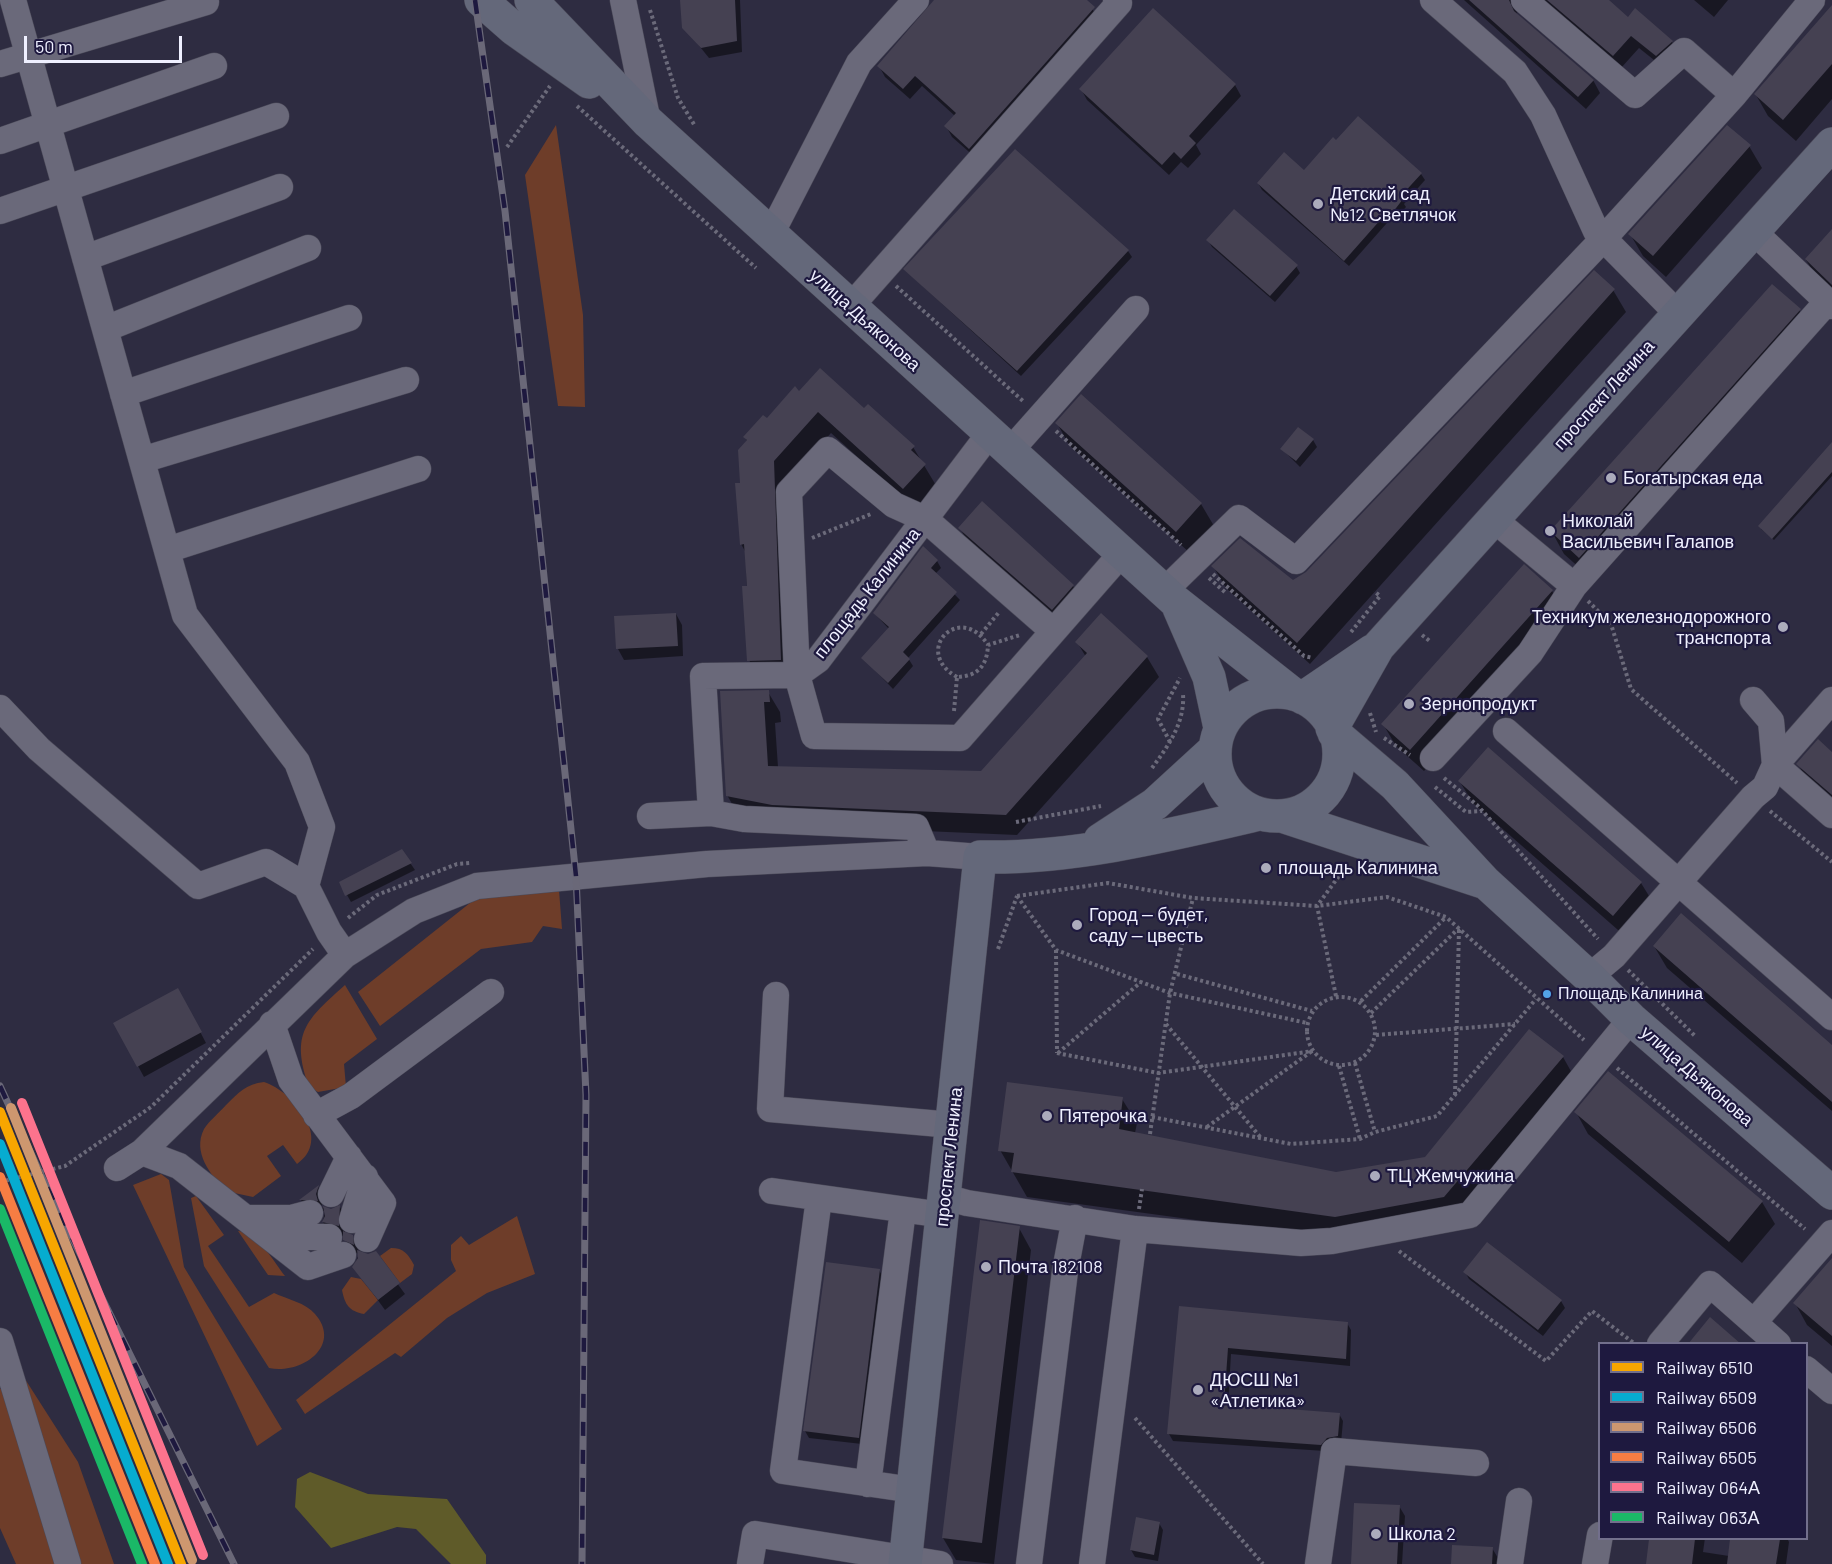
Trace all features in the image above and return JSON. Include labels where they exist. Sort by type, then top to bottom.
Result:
[{"type":"main road","points":[[481,0],[514,29],[648,122]]},
{"type":"main road","points":[[531,0],[648,122]]},
{"type":"main road","name":"улица Дьяконова","points":[[648,122],[1169,596],[1298,696]]},
{"type":"main road","name":"проспект Ленина","points":[[1298,696],[1364,640],[1492,518],[1832,144]]},
{"type":"main road","name":"улица Дьяконова","points":[[1169,596],[1197,644],[1209,677],[1218,738]]},
{"type":"main road","name":"проспект Ленина","points":[[1333,731],[1364,640]]},
{"type":"main road","points":[[980,857],[1018,858],[1086,848],[1194,830],[1312,805],[1327,790],[1338,760],[1333,731],[1320,710],[1298,696],[1272,693],[1251,698],[1233,710],[1218,738],[1155,804],[1086,848]]},
{"type":"main road","name":"улица Дьяконова","points":[[1333,731],[1395,785],[1485,882],[1589,977],[1631,1019],[1829,1185]]},
{"type":"main road","points":[[1218,738],[1217,770],[1226,789],[1241,805],[1271,815]]},
{"type":"main road","name":"улица Дьяконова","points":[[1271,815],[1485,882]]},
{"type":"main road","name":"проспект Ленина","points":[[905,1562],[980,857]]},
{"type":"street","points":[[13,0],[185,615],[297,762],[322,826],[306,886]]},
{"type":"street","points":[[851,306],[1119,3],[1116,0]]},
{"type":"street","points":[[1433,0],[1515,72],[1543,115],[1596,231],[1678,314]]},
{"type":"street","points":[[1524,0],[1635,95],[1684,51],[1734,95]]},
{"type":"street","points":[[1169,596],[1197,559],[1239,518],[1296,561],[1604,238],[1734,95],[1812,0]]},
{"type":"street","points":[[771,234],[859,63],[913,1]]},
{"type":"street","points":[[0,64],[206,2]]},
{"type":"street","points":[[636,2],[648,122]]},
{"type":"street","points":[[0,141],[214,66]]},
{"type":"street","points":[[0,210],[276,116]]},
{"type":"street","points":[[85,258],[280,187]]},
{"type":"street","points":[[1432,770],[1530,653],[1574,586],[1830,303],[1753,231]]},
{"type":"street","points":[[105,329],[308,248]]},
{"type":"street","name":"площадь Калинина","points":[[797,675],[818,660],[924,519],[1000,442],[1041,417],[1136,309]]},
{"type":"street","points":[[123,394],[349,318]]},
{"type":"street","points":[[142,460],[406,380]]},
{"type":"street","points":[[1053,631],[924,519],[894,505],[828,450],[789,492],[797,675],[814,736],[960,738],[1122,553]]},
{"type":"street","points":[[167,550],[418,469]]},
{"type":"street","points":[[1492,518],[1574,586]]},
{"type":"street","points":[[711,813],[703,676],[797,675]]},
{"type":"street","points":[[1753,700],[1772,721],[1775,765],[1832,815]]},
{"type":"street","points":[[1589,977],[1614,956],[1753,797],[1765,787],[1775,765],[1832,700]]},
{"type":"street","points":[[0,708],[39,749],[198,886],[266,862],[306,886],[329,932],[345,955]]},
{"type":"street","points":[[1506,731],[1832,1017]]},
{"type":"street","points":[[650,816],[711,813],[744,819],[916,826],[927,854]]},
{"type":"street","points":[[117,1168],[142,1152],[345,955],[414,911],[477,886],[707,864],[927,854],[980,857]]},
{"type":"street","points":[[316,1115],[351,1096],[491,992]]},
{"type":"street","points":[[776,995],[770,1109],[952,1125]]},
{"type":"street","points":[[772,1191],[903,1210],[967,1203],[1136,1229],[1301,1243],[1375,1233],[1470,1215],[1631,1019]]},
{"type":"street","points":[[272,1024],[291,1080],[365,1177],[359,1229]]},
{"type":"street","points":[[142,1152],[179,1166],[308,1267],[336,1246]]},
{"type":"street","points":[[332,1194],[349,1157]]},
{"type":"street","points":[[819,1198],[783,1471],[913,1490]]},
{"type":"street","points":[[868,1484],[903,1210]]},
{"type":"street","points":[[246,1218],[291,1218],[310,1213]]},
{"type":"street","points":[[1029,1564],[1065,1271],[1075,1218]]},
{"type":"street","points":[[1092,1564],[1136,1229]]},
{"type":"street","points":[[1754,1322],[1832,1233]]},
{"type":"street","points":[[1662,1342],[1710,1284],[1776,1342]]},
{"type":"street","points":[[0,1341],[68,1564]]},
{"type":"street","points":[[1808,1371],[1832,1391]]},
{"type":"street","points":[[1318,1564],[1334,1451],[1476,1463]]},
{"type":"street","points":[[1510,1564],[1519,1501]]},
{"type":"street","points":[[750,1564],[755,1534],[841,1555],[940,1564]]},
{"type":"street","points":[[1595,1564],[1598,1540]]},
{"type":"path","points":[[636,2],[678,98],[694,126]]},
{"type":"path","points":[[507,147],[552,83],[556,87]]},
{"type":"path","points":[[569,99],[756,268]]},
{"type":"path","points":[[882,273],[1304,656],[1312,658]]},
{"type":"path","points":[[791,547],[894,505]]},
{"type":"path","points":[[1574,586],[1611,624],[1631,689],[1753,797],[1832,862]]},
{"type":"path","points":[[1364,640],[1380,596],[1374,591]]},
{"type":"path","points":[[956,627],[969,627],[981,634],[988,645],[988,658],[981,670],[970,676],[957,677],[945,670],[938,659],[938,646],[945,634],[956,627]]},
{"type":"path","points":[[988,645],[1035,630],[1053,631]]},
{"type":"path","points":[[1422,634],[1431,642]]},
{"type":"path","points":[[1151,771],[1170,743],[1179,724],[1184,701],[1181,676],[1158,719],[1170,743]]},
{"type":"path","points":[[952,737],[957,677]]},
{"type":"path","points":[[1432,770],[1466,812],[1482,811]]},
{"type":"path","points":[[1016,822],[1079,812],[1103,805]]},
{"type":"path","points":[[1336,996],[1317,906],[1351,860]]},
{"type":"path","points":[[0,1182],[65,1166],[151,1107],[329,932],[377,896],[457,864],[480,862]]},
{"type":"path","points":[[1307,1023],[1170,993],[1056,950],[1017,896],[1108,883],[1193,898],[1317,906],[1387,897]]},
{"type":"path","points":[[1150,1134],[1170,993],[1177,974],[1193,898]]},
{"type":"path","points":[[1361,1001],[1446,917]]},
{"type":"path","points":[[1371,1012],[1459,928],[1455,1095]]},
{"type":"path","points":[[1056,950],[1057,1053]]},
{"type":"path","points":[[1177,974],[1312,1011]]},
{"type":"path","points":[[1057,1053],[1141,982]]},
{"type":"path","points":[[1336,996],[1361,1001],[1371,1012],[1376,1035],[1369,1052],[1355,1063],[1339,1066],[1313,1051],[1307,1037],[1307,1023],[1312,1011],[1322,1001],[1336,996]]},
{"type":"path","points":[[1152,1117],[1291,1144],[1360,1139],[1375,1132],[1437,1116],[1536,999]]},
{"type":"path","points":[[1166,1023],[1261,1138]]},
{"type":"path","points":[[1376,1035],[1515,1024]]},
{"type":"path","points":[[1057,1053],[1158,1073],[1313,1051]]},
{"type":"path","points":[[1207,1127],[1313,1051]]},
{"type":"path","points":[[1355,1063],[1375,1132]]},
{"type":"path","points":[[1339,1066],[1360,1139]]},
{"type":"path","points":[[1375,1233],[1546,1361],[1592,1311],[1632,1342]]},
{"type":"path","points":[[1116,1390],[1131,1414],[1263,1564]]},
{"type":"shaded area","points":[[556,125],[583,315],[585,407],[558,406],[525,175]]},
{"type":"shaded area","points":[[559,890],[562,929],[543,926],[532,942],[481,949],[380,1026],[358,992],[480,895]]},
{"type":"shaded area","points":[[345,985],[377,1039],[344,1064],[346,1087],[318,1092],[309,1087],[303,1069],[302,1040],[311,1018]]},
{"type":"shaded area","points":[[264,1082],[276,1087],[287,1096],[305,1117],[310,1130],[311,1142],[307,1154],[297,1164],[283,1145],[267,1156],[281,1176],[253,1197],[225,1191],[209,1170],[202,1155],[200,1146],[204,1129],[239,1093],[247,1087]]},
{"type":"shaded area","points":[[161,1174],[169,1180],[184,1267],[282,1429],[257,1446],[133,1185]]},
{"type":"shaded area","points":[[196,1196],[224,1235],[208,1246],[249,1307],[274,1293],[302,1304],[315,1314],[322,1326],[324,1337],[321,1347],[314,1356],[294,1367],[269,1368],[204,1266],[191,1198]]},
{"type":"shaded area","points":[[517,1216],[535,1274],[487,1293],[447,1318],[401,1357],[395,1353],[305,1414],[296,1400],[456,1271],[451,1260],[451,1245],[461,1236],[469,1245]]},
{"type":"shaded area","points":[[238,1231],[252,1236],[285,1276],[268,1275]]},
{"type":"shaded area","points":[[391,1248],[405,1252],[414,1265],[412,1274],[400,1283],[380,1256]]},
{"type":"shaded area","points":[[351,1277],[361,1279],[378,1300],[364,1314],[351,1309],[345,1300],[342,1290]]},
{"type":"shaded area","points":[[25,1379],[78,1462],[114,1564],[16,1564],[0,1528],[0,1389]]},
{"type":"shaded area","points":[[310,1472],[368,1494],[447,1499],[486,1555],[486,1564],[451,1564],[416,1529],[397,1527],[331,1548],[295,1507],[297,1479]]},
{"type":"building","points":[[680,0],[735,0],[737,41],[701,48],[682,28]]},
{"type":"building","points":[[934,0],[1087,0],[1095,7],[969,149],[944,126],[956,113],[934,93],[915,76],[903,89],[877,66]]},
{"type":"building","points":[[1469,0],[1509,0],[1514,11],[1594,80],[1578,97]]},
{"type":"building","points":[[1547,0],[1609,0],[1628,17],[1635,8],[1673,41],[1656,56],[1631,36],[1613,56]]},
{"type":"building","points":[[1832,5],[1832,64],[1783,120],[1754,94]]},
{"type":"building","points":[[1153,8],[1236,84],[1189,136],[1196,143],[1181,159],[1174,152],[1162,165],[1079,89]]},
{"type":"building","name":"Детский сад №12 Светлячок","points":[[1358,116],[1422,173],[1400,197],[1403,199],[1393,212],[1390,209],[1344,261],[1257,183],[1284,152],[1304,170],[1333,137],[1336,140]]},
{"type":"building","points":[[1727,125],[1751,145],[1653,256],[1628,234]]},
{"type":"building","points":[[1015,149],[1129,250],[1017,371],[903,269]]},
{"type":"building","points":[[1234,209],[1298,265],[1270,296],[1206,240]]},
{"type":"building","points":[[1832,229],[1832,285],[1805,259]]},
{"type":"building","points":[[1594,270],[1615,289],[1297,643],[1211,566],[1240,538],[1293,580],[1306,572]]},
{"type":"building","points":[[1772,284],[1801,309],[1579,558],[1550,531]]},
{"type":"building","points":[[820,368],[864,408],[868,404],[915,446],[911,450],[926,464],[903,489],[818,412],[774,461],[781,660],[747,661],[742,586],[747,586],[744,544],[740,545],[735,483],[740,483],[738,450],[747,440],[743,437],[763,415],[767,418],[795,386],[799,391]]},
{"type":"building","points":[[1081,394],[1202,503],[1176,532],[1055,423]]},
{"type":"building","points":[[1298,427],[1314,439],[1296,461],[1280,449]]},
{"type":"building","points":[[1832,442],[1832,472],[1772,539],[1758,526]]},
{"type":"building","points":[[982,501],[1074,585],[1052,610],[958,528]]},
{"type":"building","points":[[923,546],[938,560],[931,568],[957,592],[903,652],[910,659],[888,683],[861,658],[889,627],[873,613]]},
{"type":"building","points":[[1524,564],[1553,590],[1410,750],[1381,724]]},
{"type":"building","points":[[676,613],[678,646],[616,649],[614,616]]},
{"type":"building","points":[[1101,613],[1148,656],[1006,815],[772,805],[726,796],[720,691],[769,690],[770,702],[764,702],[768,766],[981,771],[1087,653],[1075,642]]},
{"type":"building","points":[[1818,739],[1832,752],[1832,795],[1796,764]]},
{"type":"building","points":[[1488,747],[1642,882],[1613,916],[1458,781]]},
{"type":"building","points":[[402,849],[412,863],[345,896],[339,882]]},
{"type":"building","points":[[1681,913],[1832,1045],[1832,1102],[1653,946]]},
{"type":"building","points":[[178,988],[202,1032],[137,1067],[113,1023]]},
{"type":"building","points":[[1529,1029],[1564,1056],[1444,1197],[1335,1217],[1011,1172],[1014,1153],[998,1151],[1007,1082],[1123,1097],[1119,1129],[1336,1172],[1425,1157]]},
{"type":"building","points":[[1608,1071],[1763,1201],[1729,1242],[1574,1112]]},
{"type":"building","points":[[319,1185],[316,1194],[318,1201],[299,1200]]},
{"type":"building","points":[[340,1205],[339,1226],[322,1222],[325,1216],[323,1206],[331,1209]]},
{"type":"building","points":[[980,1220],[1020,1226],[982,1543],[942,1538]]},
{"type":"building","points":[[343,1231],[353,1235],[354,1245],[343,1240]]},
{"type":"building","points":[[1487,1242],[1562,1300],[1538,1330],[1463,1272]]},
{"type":"building","points":[[357,1250],[368,1254],[376,1251],[400,1283],[378,1300],[352,1267],[358,1258]]},
{"type":"building","points":[[1832,1258],[1832,1336],[1793,1303]]},
{"type":"building","points":[[826,1262],[880,1269],[859,1438],[803,1431]]},
{"type":"building","name":"ДЮСШ №1 «Атлетика»","points":[[1179,1306],[1348,1322],[1346,1359],[1228,1348],[1224,1404],[1340,1413],[1338,1436],[1327,1438],[1321,1445],[1167,1434]]},
{"type":"building","points":[[1710,1317],[1739,1342],[1690,1342]]},
{"type":"building","name":"Школа 2","points":[[1354,1503],[1400,1505],[1397,1564],[1351,1564]]},
{"type":"building","points":[[1136,1517],[1160,1522],[1154,1555],[1130,1550]]},
{"type":"building","points":[[1649,1540],[1695,1540],[1692,1564],[1646,1564]]},
{"type":"building","points":[[1730,1540],[1780,1540],[1776,1564],[1727,1564]]},
{"type":"building","name":"Школа 2","points":[[1452,1545],[1493,1547],[1492,1564],[1451,1564]]},
{"type":"railway","points":[[475,0],[505,211],[576,876],[586,1095],[582,1564]]},
{"type":"railway","points":[[0,1086],[40,1173],[234,1564]]},
{"type":"rail line","name":"064А","points":[[22,1103],[203,1555]]},
{"type":"rail line","name":"6506","points":[[11,1108],[192,1560]]},
{"type":"rail line","name":"6510","points":[[0,1112],[181,1564]]},
{"type":"rail line","name":"6509","points":[[0,1144],[168,1564]]},
{"type":"rail line","name":"6505","points":[[0,1177],[155,1564]]},
{"type":"rail line","name":"063А","points":[[0,1209],[142,1564]]},
{"type":"place","name":"Детский сад №12 Светлячок","points":[[1318,204]]},
{"type":"place","name":"Богатырская еда","points":[[1611,478]]},
{"type":"place","name":"Николай Васильевич Галапов","points":[[1550,531]]},
{"type":"place","name":"Техникум железнодорожного транспорта","points":[[1783,627]]},
{"type":"place","name":"Зернопродукт","points":[[1409,704]]},
{"type":"place","name":"площадь Калинина","points":[[1266,868]]},
{"type":"place","name":"Город — будет, саду — цвесть","points":[[1077,925]]},
{"type":"place","name":"Площадь Калинина","points":[[1547,994]]},
{"type":"place","name":"Пятерочка","points":[[1047,1116]]},
{"type":"place","name":"ТЦ Жемчужина","points":[[1375,1176]]},
{"type":"place","name":"Почта 182108","points":[[986,1267]]},
{"type":"place","name":"ДЮСШ №1 «Атлетика»","points":[[1198,1390]]},
{"type":"place","name":"Школа 2","points":[[1376,1534]]}]
